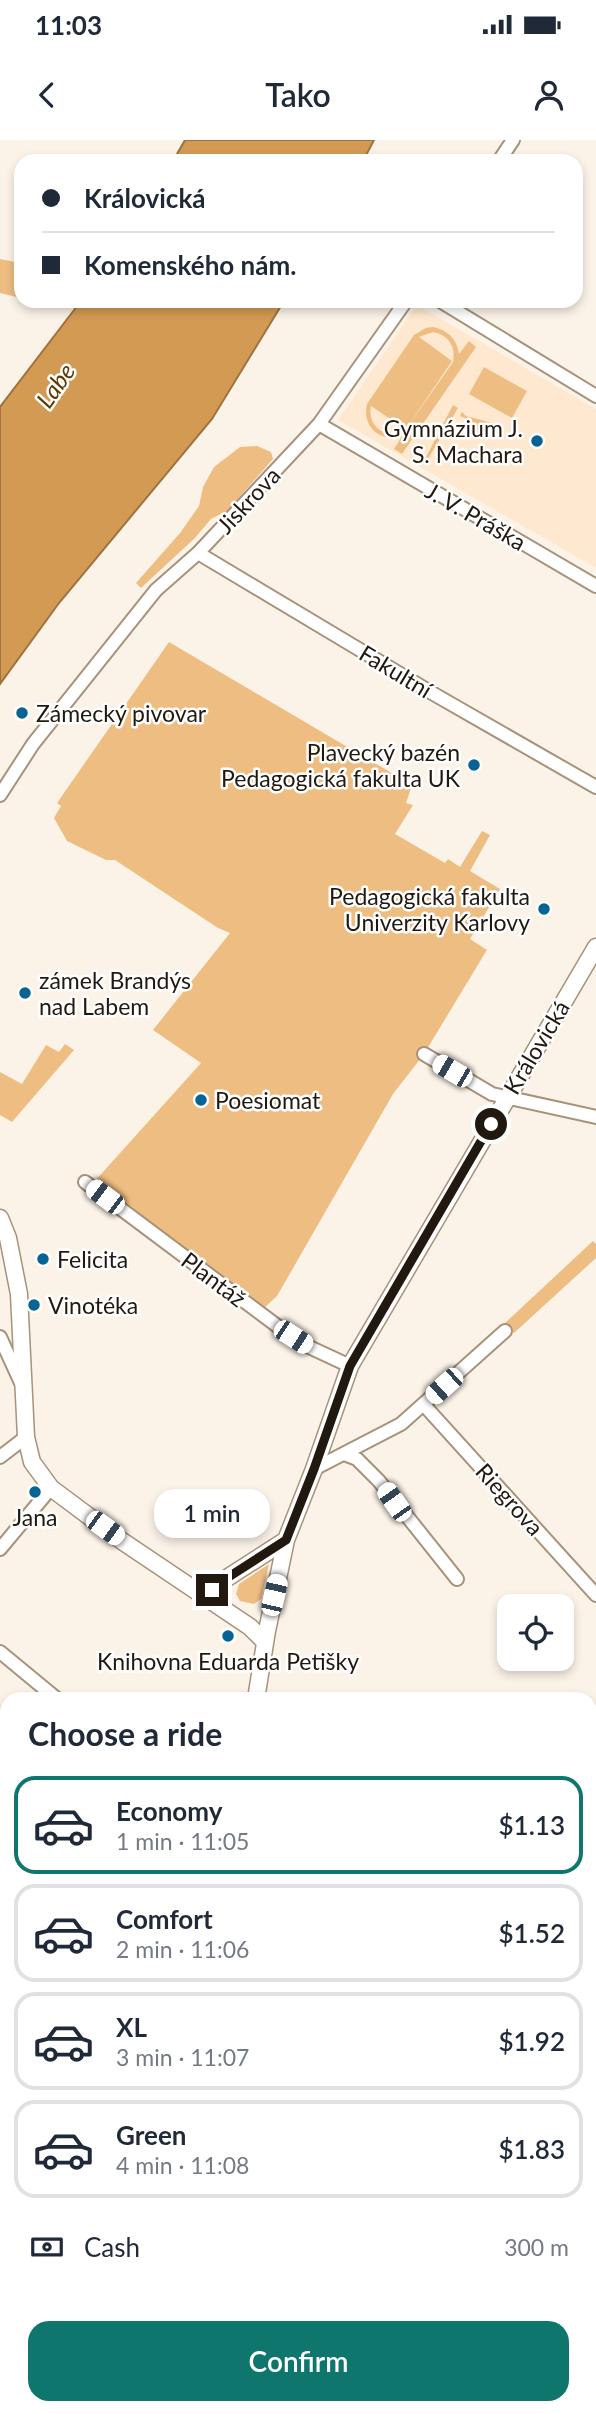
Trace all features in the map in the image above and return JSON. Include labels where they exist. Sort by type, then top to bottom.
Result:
[{"type":"main road","name":"Královická","points":[[257,1692],[286,1540],[350,1366],[596,947]]},
{"type":"main road","points":[[0,1218],[8,1238],[19,1294],[26,1437],[32,1461],[51,1488],[122,1541],[250,1627],[265,1642]]},
{"type":"main road","points":[[206,1596],[227,1578],[286,1540]]},
{"type":"street","name":"Jiskrova","points":[[0,795],[33,744],[156,590],[198,553],[319,425],[401,308]]},
{"type":"street","points":[[451,308],[596,396]]},
{"type":"street","name":"J. V. Práška","points":[[319,425],[596,586]]},
{"type":"street","name":"Fakultní","points":[[198,553],[596,787]]},
{"type":"street","points":[[424,1054],[492,1094],[596,1117]]},
{"type":"street","name":"Plantáž","points":[[85,1182],[280,1328],[307,1346],[350,1366]]},
{"type":"street","points":[[314,1469],[401,1424],[505,1331]]},
{"type":"street","points":[[0,1337],[23,1388]]},
{"type":"street","name":"Riegrova","points":[[424,1405],[596,1595]]},
{"type":"street","points":[[0,1457],[26,1437]]},
{"type":"street","points":[[344,1454],[357,1459],[379,1480],[457,1579]]},
{"type":"street","points":[[0,1549],[51,1488]]},
{"type":"street","points":[[0,1652],[49,1692]]},
{"type":"shaded area","points":[[0,259],[14,262],[14,296],[0,293]]},
{"type":"shaded area","name":"Gymnázium J. S. Machara","points":[[415,308],[422,308],[596,409],[596,568],[338,420]]},
{"type":"shaded area","points":[[433,327],[447,333],[454,340],[459,354],[469,341],[476,347],[402,454],[394,449],[401,438],[379,435],[370,426],[367,404],[414,335]],"holes":[[[433,332],[450,342],[453,362],[406,429],[452,361],[419,337]],[[371,406],[405,429],[405,430],[398,433],[379,430],[372,420]]]},
{"type":"shaded area","points":[[484,367],[527,391],[512,418],[469,394]]},
{"type":"shaded area","points":[[453,405],[458,408],[425,464],[423,463]]},
{"type":"shaded area","points":[[462,412],[466,416],[492,423],[480,440],[465,418],[460,416]]},
{"type":"shaded area","points":[[257,446],[271,452],[273,459],[227,511],[211,519],[195,538],[141,588],[136,583],[180,533],[199,506],[203,487],[214,467],[240,447]]},
{"type":"shaded area","points":[[169,642],[412,785],[406,803],[413,805],[395,834],[445,863],[448,859],[460,867],[482,831],[490,835],[470,871],[500,889],[470,939],[487,950],[424,1054],[393,1094],[277,1296],[264,1308],[94,1182],[201,1063],[153,1030],[230,933],[218,928],[115,860],[106,860],[67,841],[54,818],[61,806],[57,803]]},
{"type":"shaded area","points":[[65,1044],[74,1050],[12,1122],[0,1115],[0,1072],[22,1084],[46,1045],[59,1052]]},
{"type":"shaded area","points":[[593,1241],[596,1244],[596,1258],[514,1333],[505,1323]]},
{"type":"shaded area","points":[[269,1564],[261,1599],[254,1604],[240,1601],[236,1594],[239,1584]]},
{"type":"water","points":[[185,140],[374,140],[367,154],[177,154]]},
{"type":"water","name":"Labe","points":[[76,308],[280,308],[212,419],[59,603],[0,684],[0,407]]},
{"type":"place","name":"Gymnázium J. S. Machara","points":[[537,441]]},
{"type":"place","name":"Zámecký pivovar","points":[[22,713]]},
{"type":"place","name":"Plavecký bazén Pedagogická fakulta UK","points":[[474,765]]},
{"type":"place","name":"Pedagogická fakulta Univerzity Karlovy","points":[[544,909]]},
{"type":"place","name":"zámek Brandýs nad Labem","points":[[25,993]]},
{"type":"place","name":"Poesiomat","points":[[201,1100]]},
{"type":"place","name":"Felicita","points":[[43,1259]]},
{"type":"place","name":"Vinotéka","points":[[34,1305]]},
{"type":"place","name":"Jana","points":[[35,1492]]},
{"type":"place","name":"Knihovna Eduarda Petišky","points":[[228,1636]]},
{"type":"route","points":[[212,1590],[286,1540],[350,1366],[491,1124]]}]
